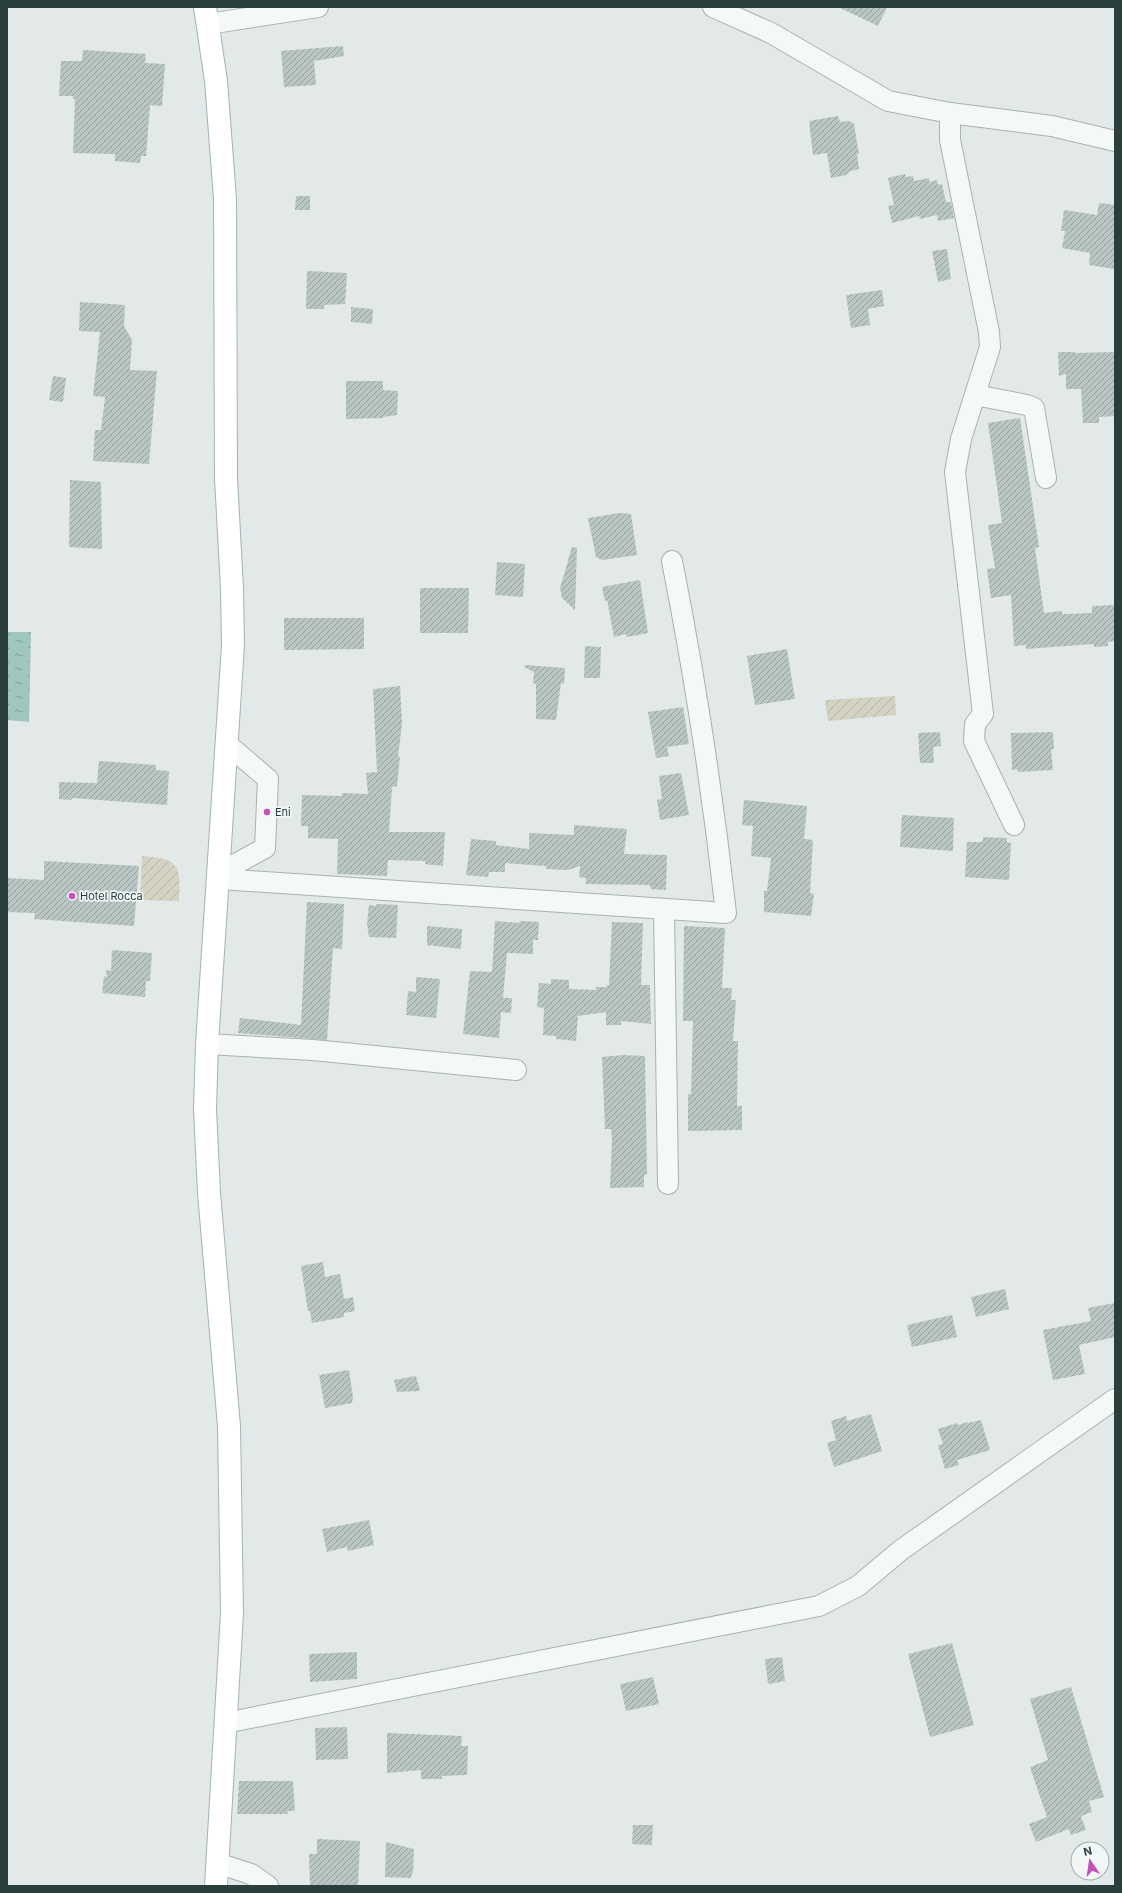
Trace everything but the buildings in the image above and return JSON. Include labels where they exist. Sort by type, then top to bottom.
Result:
[{"type":"main road","points":[[206,16],[216,81],[225,199],[226,478],[232,589],[233,645],[207,1044],[205,1109],[209,1193],[229,1426],[232,1613],[216,1886]]},
{"type":"street","points":[[206,16],[318,7]]},
{"type":"street","points":[[713,7],[771,34],[888,101],[950,113],[1052,126],[1115,141]]},
{"type":"street","points":[[950,113],[950,140],[989,332],[990,347],[960,439],[955,472],[983,714],[975,724],[974,741],[1014,825]]},
{"type":"street","points":[[975,395],[1027,405],[1034,408],[1046,478]]},
{"type":"street","points":[[219,876],[726,913],[715,816],[684,623],[672,560]]},
{"type":"street","points":[[219,876],[265,848],[268,779],[227,744]]},
{"type":"street","points":[[664,909],[668,1184]]},
{"type":"street","points":[[207,1044],[313,1050],[516,1070]]},
{"type":"street","points":[[225,1723],[819,1606],[858,1586],[901,1550],[1115,1399]]},
{"type":"street","points":[[217,1863],[251,1874],[268,1886]]},
{"type":"shaded area","points":[[895,696],[896,715],[828,721],[825,700]]},
{"type":"shaded area","points":[[142,856],[164,859],[176,866],[180,889],[179,901],[140,900]]},
{"type":"water","points":[[7,632],[31,632],[29,722],[7,720]]},
{"type":"place","name":"Eni","points":[[267,812]]},
{"type":"place","name":"Hotel Rocca","points":[[72,896]]}]
